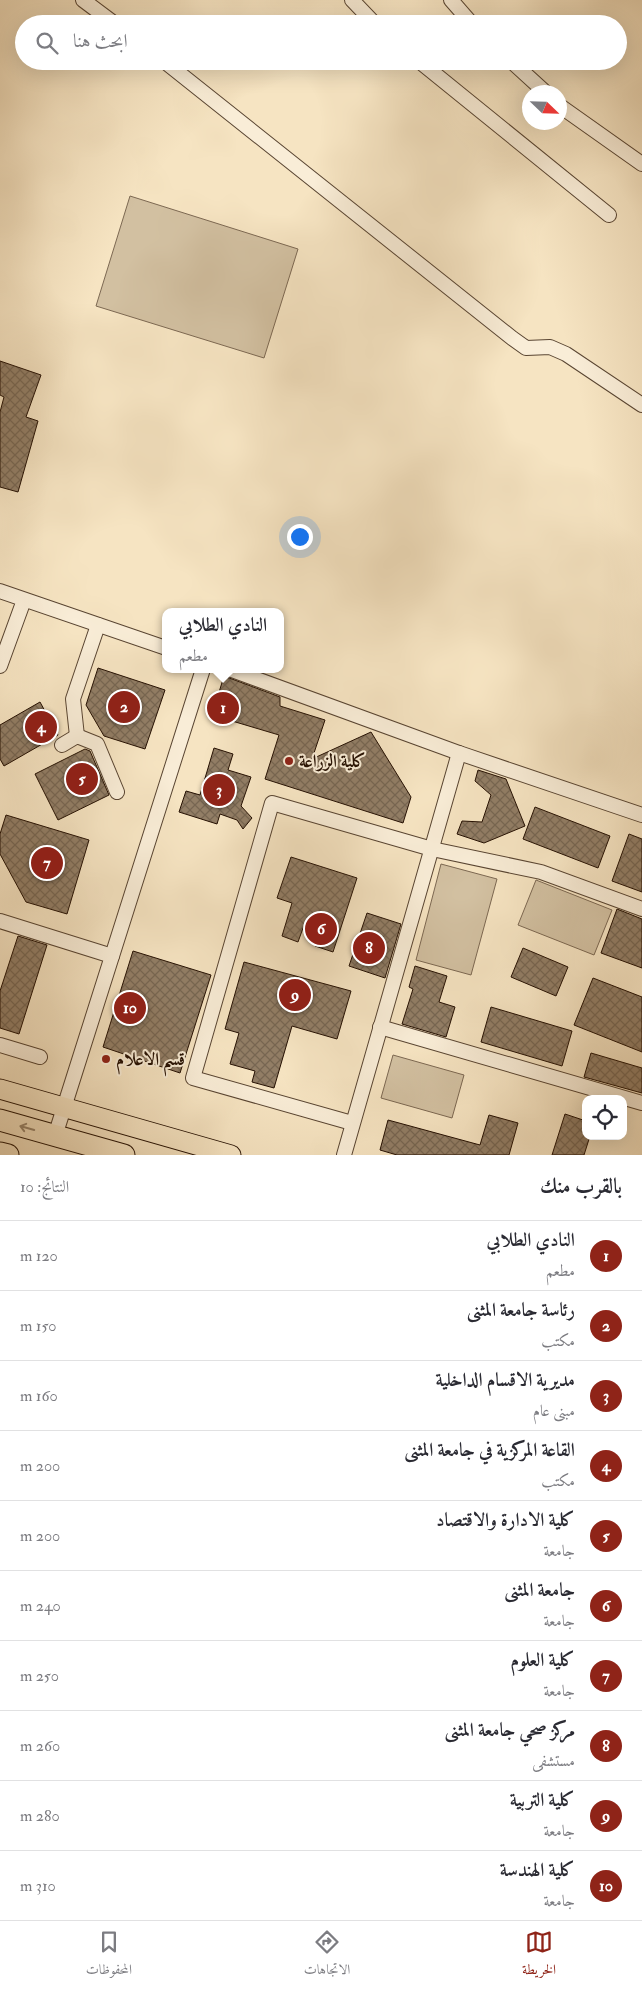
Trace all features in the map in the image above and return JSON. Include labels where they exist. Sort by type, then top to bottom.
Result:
[{"type":"highway","points":[[0,1120],[124,1155]]},
{"type":"highway","points":[[0,1153],[8,1155]]},
{"type":"main road","points":[[0,1089],[64,1109],[231,1155]]},
{"type":"street","points":[[83,0],[103,15]]},
{"type":"street","points":[[352,0],[366,15]]},
{"type":"street","points":[[451,0],[464,15]]},
{"type":"street","points":[[175,70],[512,338],[526,348],[550,347],[566,354],[642,405]]},
{"type":"street","points":[[431,70],[609,215]]},
{"type":"street","points":[[521,70],[537,85]]},
{"type":"street","points":[[567,111],[642,164]]},
{"type":"street","points":[[0,591],[162,647]]},
{"type":"street","points":[[0,666],[24,600]]},
{"type":"street","points":[[78,736],[73,699],[98,625]]},
{"type":"street","points":[[55,1136],[202,673]]},
{"type":"street","points":[[240,673],[460,753],[642,815]]},
{"type":"street","points":[[62,745],[78,736]]},
{"type":"street","points":[[78,736],[98,744],[118,792]]},
{"type":"street","points":[[344,1155],[460,753]]},
{"type":"street","points":[[352,1124],[192,1078],[272,803],[432,849],[541,872],[642,908]]},
{"type":"street","points":[[0,921],[112,956]]},
{"type":"street","points":[[380,1027],[642,1103]]},
{"type":"street","points":[[0,1045],[40,1057]]},
{"type":"shaded area","points":[[130,196],[298,249],[264,358],[96,306]]},
{"type":"shaded area","points":[[441,864],[497,879],[471,975],[416,960]]},
{"type":"shaded area","points":[[536,880],[612,910],[594,955],[518,925]]},
{"type":"shaded area","points":[[393,1055],[464,1075],[452,1118],[381,1098]]},
{"type":"building","points":[[0,361],[41,375],[26,417],[38,421],[18,492],[0,487],[0,412],[4,397],[0,395]]},
{"type":"building","points":[[98,668],[165,690],[145,749],[104,736],[86,705]]},
{"type":"building","points":[[224,676],[280,697],[280,706],[325,720],[312,759],[371,732],[411,797],[403,823],[265,779],[279,735],[212,715]]},
{"type":"building","points":[[40,702],[58,735],[4,766],[0,759],[0,725]]},
{"type":"building","points":[[214,748],[233,754],[228,770],[251,777],[241,806],[252,818],[243,829],[237,820],[220,814],[217,824],[179,812],[186,791],[200,795]]},
{"type":"building","points":[[85,749],[90,751],[109,795],[58,820],[35,774]]},
{"type":"building","points":[[478,770],[506,779],[525,826],[484,843],[457,834],[462,821],[482,822],[491,795],[475,781]]},
{"type":"building","points":[[535,807],[610,836],[598,868],[523,839]]},
{"type":"building","points":[[6,815],[89,840],[67,914],[26,902],[0,854],[0,834]]},
{"type":"building","points":[[629,834],[642,839],[642,892],[612,881]]},
{"type":"building","points":[[291,857],[357,878],[333,952],[315,946],[319,934],[303,928],[298,942],[282,936],[292,903],[277,898]]},
{"type":"building","points":[[617,909],[642,919],[642,968],[601,953]]},
{"type":"building","points":[[367,913],[401,924],[385,978],[349,966]]},
{"type":"building","points":[[18,936],[47,945],[19,1034],[0,1028],[0,991]]},
{"type":"building","points":[[523,948],[568,967],[556,996],[511,977]]},
{"type":"building","points":[[133,951],[211,975],[180,1073],[103,1047]]},
{"type":"building","points":[[244,962],[351,991],[337,1039],[292,1026],[274,1088],[252,1082],[255,1071],[230,1064],[239,1033],[225,1029]]},
{"type":"building","points":[[415,966],[447,976],[439,1002],[455,1007],[446,1037],[402,1024],[413,989],[409,987]]},
{"type":"building","points":[[593,978],[642,997],[642,1052],[574,1025]]},
{"type":"building","points":[[491,1007],[572,1031],[562,1066],[481,1042]]},
{"type":"building","points":[[591,1053],[642,1068],[642,1093],[584,1077]]},
{"type":"building","points":[[565,1114],[582,1120],[582,1140],[589,1140],[584,1155],[552,1155]]},
{"type":"building","points":[[489,1115],[518,1123],[509,1155],[397,1155],[380,1150],[388,1120],[480,1145]]},
{"type":"place","name":"رئاسة جامعة المثنى","points":[[124,707]]},
{"type":"place","name":"النادي الطلابي","points":[[223,708]]},
{"type":"place","name":"القاعة المركزية في جامعة المثنى","points":[[41,727]]},
{"type":"place","name":"كلية الزراعة","points":[[289,761]]},
{"type":"place","name":"كلية الادارة والاقتصاد","points":[[82,779]]},
{"type":"place","name":"مديرية الاقسام الداخلية","points":[[219,790]]},
{"type":"place","name":"كلية العلوم","points":[[47,863]]},
{"type":"place","name":"جامعة المثنى","points":[[321,929]]},
{"type":"place","name":"مركز صحي جامعة المثنى","points":[[369,948]]},
{"type":"place","name":"كلية التربية","points":[[295,995]]},
{"type":"place","name":"كلية الهندسة","points":[[130,1008]]},
{"type":"place","name":"قسم الاعلام","points":[[106,1059]]}]
